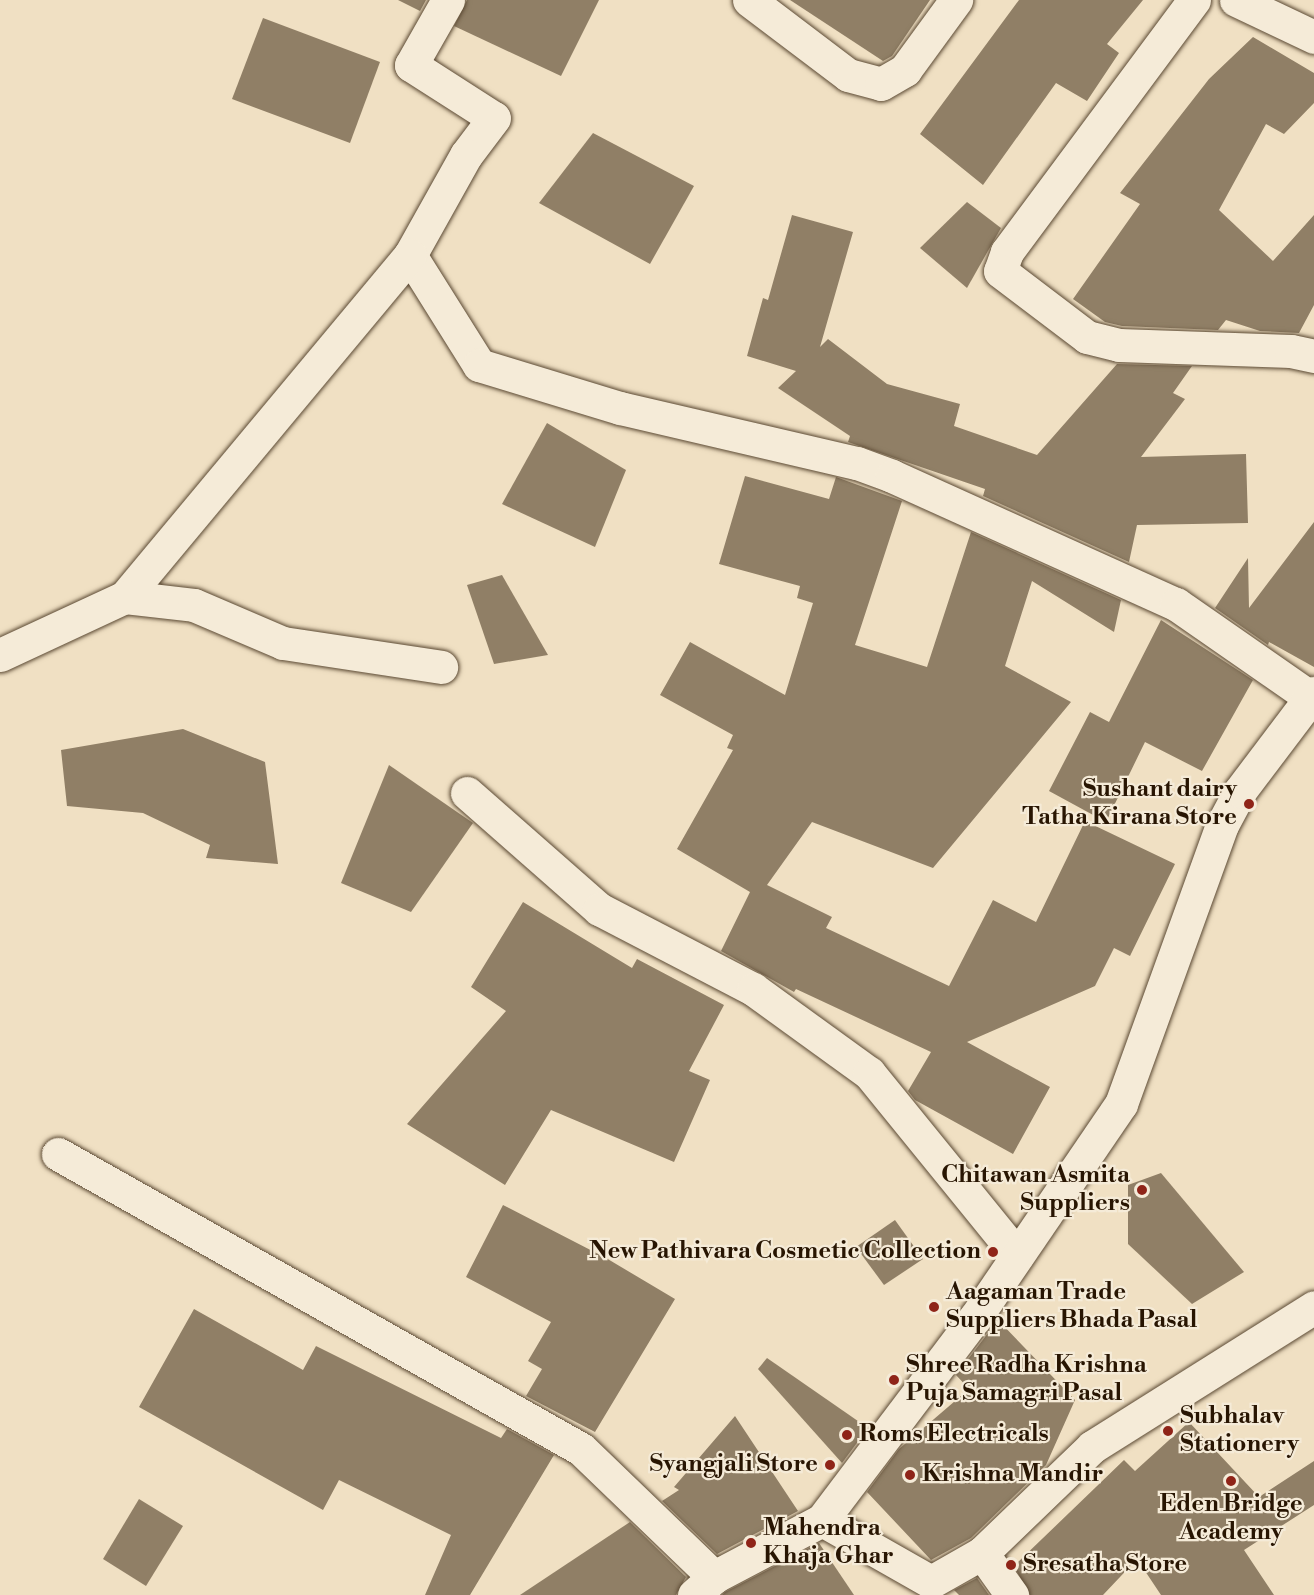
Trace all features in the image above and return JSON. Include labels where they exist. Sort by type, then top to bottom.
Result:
[{"type":"street","points":[[0,655],[125,597],[410,255],[466,155],[494,118],[411,65],[448,0]]},
{"type":"street","points":[[749,0],[848,75],[881,84],[905,70],[956,0]]},
{"type":"street","points":[[1194,0],[1007,252],[1000,271],[1087,337],[1119,345],[1291,351],[1314,356]]},
{"type":"street","points":[[1236,0],[1314,37]]},
{"type":"street","points":[[58,1154],[581,1449],[704,1586],[822,1520],[975,1318],[1121,1104],[1222,825],[1240,791],[1312,695],[1176,604],[892,476],[857,463],[620,408],[480,365],[410,255]]},
{"type":"street","points":[[125,597],[194,605],[284,643],[441,668]]},
{"type":"street","points":[[466,793],[599,909],[753,989],[869,1073],[1017,1255]]},
{"type":"street","points":[[822,1520],[931,1582],[982,1553],[1092,1447],[1314,1307]]},
{"type":"street","points":[[982,1553],[1012,1595]]},
{"type":"building","points":[[398,0],[426,0],[420,11]]},
{"type":"building","points":[[467,0],[599,0],[561,76],[454,26]]},
{"type":"building","points":[[790,0],[930,0],[892,56],[883,61]]},
{"type":"building","points":[[1019,0],[1143,0],[1107,44],[1119,53],[1087,101],[1056,83],[983,185],[920,134]]},
{"type":"building","points":[[263,18],[380,62],[350,143],[232,99]]},
{"type":"building","points":[[1253,37],[1314,73],[1314,103],[1284,134],[1266,124],[1219,210],[1273,261],[1314,215],[1314,305],[1299,333],[1260,331],[1226,320],[1218,330],[1122,326],[1105,322],[1073,299],[1140,204],[1120,193],[1209,79]]},
{"type":"building","points":[[593,133],[694,186],[650,264],[539,203]]},
{"type":"building","points":[[967,202],[1001,228],[967,288],[920,248]]},
{"type":"building","points":[[792,215],[853,232],[820,347],[828,339],[887,384],[960,404],[954,426],[1037,455],[1117,364],[1192,366],[1173,393],[1185,399],[1141,457],[1246,454],[1248,523],[1137,525],[1129,562],[983,496],[985,489],[848,442],[850,436],[778,388],[796,371],[747,356],[763,298],[768,300]]},
{"type":"building","points":[[547,423],[626,470],[595,547],[502,504]]},
{"type":"building","points":[[745,476],[829,499],[836,477],[902,501],[855,645],[927,667],[971,532],[1121,600],[1114,632],[1032,581],[1005,666],[1071,702],[933,868],[812,822],[767,885],[832,917],[826,928],[949,986],[993,900],[1036,922],[1085,821],[1175,864],[1130,956],[1114,948],[1095,986],[967,1042],[1050,1087],[1013,1154],[915,1100],[908,1091],[931,1052],[796,989],[794,992],[721,951],[750,892],[677,849],[733,750],[727,748],[733,735],[660,695],[690,642],[785,695],[813,603],[797,598],[800,586],[719,564]]},
{"type":"building","points":[[1314,522],[1314,667],[1269,642],[1268,645],[1215,608],[1248,558],[1249,608]]},
{"type":"building","points":[[502,575],[548,655],[494,664],[467,585]]},
{"type":"building","points":[[1161,620],[1253,680],[1202,771],[1145,742],[1106,822],[1049,791],[1090,712],[1109,722]]},
{"type":"building","points":[[183,729],[265,762],[278,864],[206,858],[210,845],[143,813],[67,806],[61,750]]},
{"type":"building","points":[[389,765],[473,823],[411,912],[341,883]]},
{"type":"building","points":[[523,902],[632,968],[637,959],[724,1005],[689,1071],[710,1080],[674,1162],[551,1110],[505,1185],[407,1124],[506,1011],[471,987]]},
{"type":"building","points":[[1161,1173],[1244,1272],[1192,1304],[1128,1244],[1128,1185]]},
{"type":"building","points":[[503,1205],[606,1258],[675,1299],[595,1432],[526,1396],[542,1369],[528,1361],[551,1322],[466,1277]]},
{"type":"building","points":[[895,1220],[923,1259],[884,1285],[856,1247]]},
{"type":"building","points":[[194,1309],[303,1370],[316,1346],[501,1438],[507,1429],[554,1455],[470,1595],[425,1595],[451,1535],[339,1480],[323,1510],[139,1407]]},
{"type":"building","points":[[998,1320],[1075,1400],[1046,1465],[971,1538],[931,1560],[867,1492],[899,1449],[969,1389],[956,1375]]},
{"type":"building","points":[[767,1358],[868,1428],[842,1463],[758,1369]]},
{"type":"building","points":[[735,1416],[798,1511],[717,1554],[662,1501],[679,1490],[674,1487]]},
{"type":"building","points":[[1189,1422],[1259,1497],[1314,1461],[1314,1505],[1244,1550],[1274,1595],[1161,1595],[1137,1559],[1103,1595],[1030,1595],[1014,1566],[1124,1460],[1135,1471]]},
{"type":"building","points":[[139,1499],[183,1526],[146,1586],[103,1559]]},
{"type":"building","points":[[630,1522],[686,1577],[676,1595],[520,1595]]},
{"type":"building","points":[[819,1543],[854,1595],[722,1595],[725,1592]]},
{"type":"building","points":[[977,1578],[989,1595],[959,1595],[954,1590]]},
{"type":"place","name":"Sushant dairy Tatha Kirana Store","points":[[1249,804]]},
{"type":"place","name":"Chitawan Asmita Suppliers","points":[[1142,1190]]},
{"type":"place","name":"New Pathivara Cosmetic Collection","points":[[993,1252]]},
{"type":"place","name":"Aagaman Trade Suppliers Bhada Pasal","points":[[934,1307]]},
{"type":"place","name":"Shree Radha Krishna Puja Samagri Pasal","points":[[894,1380]]},
{"type":"place","name":"Subhalav Stationery","points":[[1168,1431]]},
{"type":"place","name":"Roms Electricals","points":[[847,1435]]},
{"type":"place","name":"Syangjali Store","points":[[830,1465]]},
{"type":"place","name":"Krishna Mandir","points":[[910,1475]]},
{"type":"place","name":"Eden Bridge Academy","points":[[1231,1481]]},
{"type":"place","name":"Mahendra Khaja Ghar","points":[[751,1543]]},
{"type":"place","name":"Sresatha Store","points":[[1011,1565]]}]
